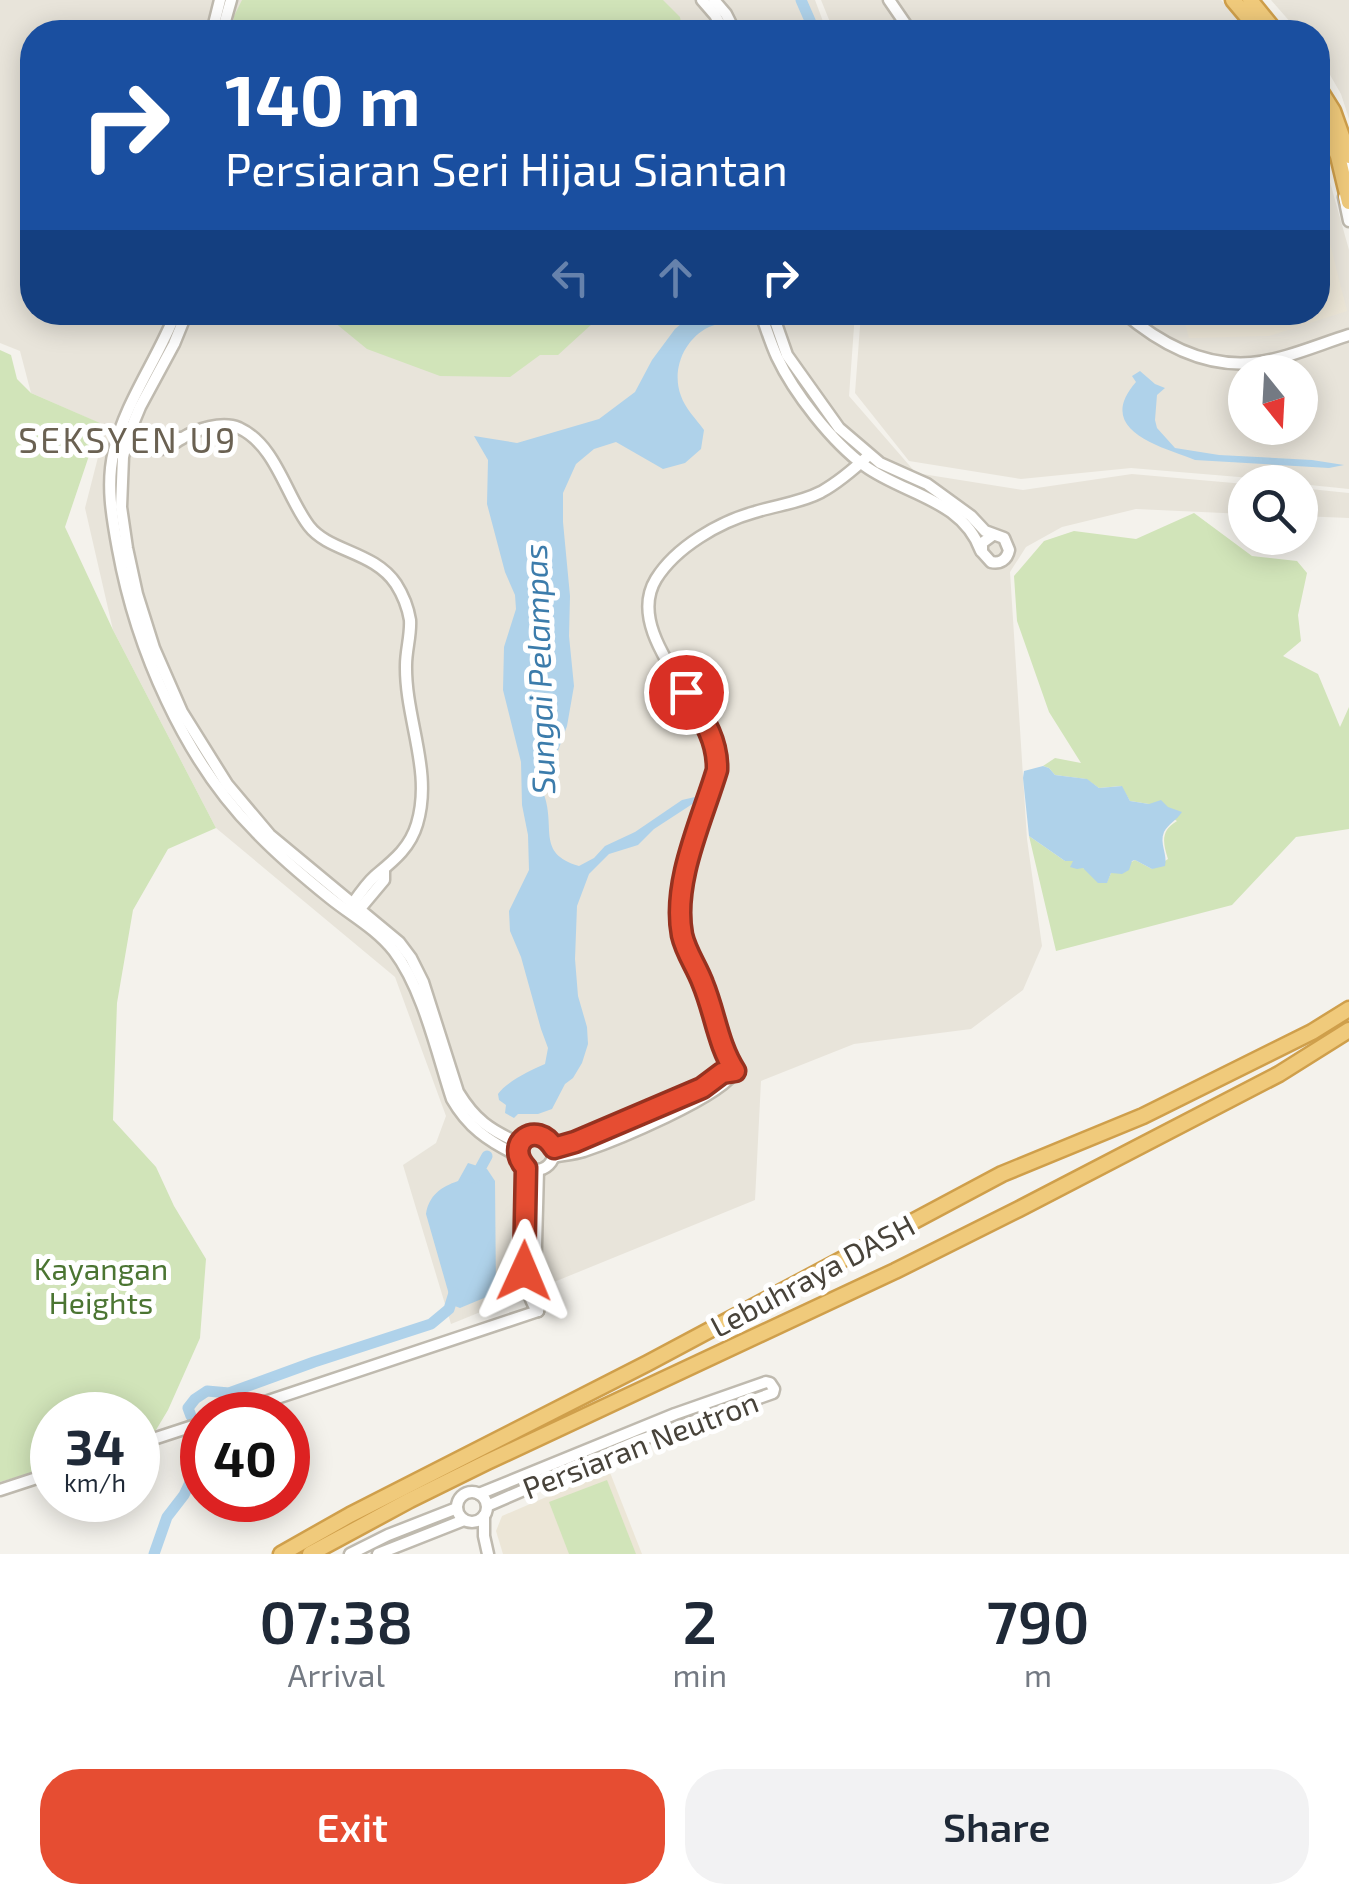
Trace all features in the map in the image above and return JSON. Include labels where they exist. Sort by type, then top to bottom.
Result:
[{"type":"highway","points":[[1230,0],[1247,20]]},
{"type":"highway","points":[[1248,0],[1264,20]]},
{"type":"highway","points":[[1330,107],[1349,156]]},
{"type":"highway","points":[[1330,138],[1349,202]]},
{"type":"highway","name":"Lebuhraya DASH","points":[[310,1554],[408,1493],[1002,1174],[1142,1116],[1312,1032],[1349,1009]]},
{"type":"highway","name":"Lebuhraya DASH","points":[[281,1554],[894,1272],[1279,1074],[1349,1030]]},
{"type":"street","points":[[702,0],[717,20]]},
{"type":"street","points":[[714,0],[729,20]]},
{"type":"street","points":[[1330,112],[1349,171]]},
{"type":"street","points":[[1330,146],[1349,221]]},
{"type":"street","points":[[171,325],[131,404],[110,486],[120,565],[165,695],[194,750],[255,832],[331,899],[372,918],[400,942],[424,982],[458,1092],[489,1130],[518,1149],[532,1169],[524,1271],[530,1303],[538,1312],[296,1392]]},
{"type":"street","points":[[182,325],[122,443],[121,507],[137,594],[154,648],[182,712],[227,784],[270,836],[342,895],[391,947],[414,984],[452,1099],[469,1125],[484,1137],[518,1149]]},
{"type":"street","points":[[765,325],[778,359],[810,410],[835,440],[952,512],[970,528],[990,562],[1006,557],[1010,550],[1007,541],[993,535],[952,501],[927,484],[865,458],[796,370],[777,325]]},
{"type":"street","points":[[1141,325],[1165,342],[1211,362],[1270,359],[1349,335]]},
{"type":"street","points":[[135,420],[141,443]]},
{"type":"street","points":[[122,443],[141,443],[162,450],[181,438],[218,425],[240,428],[266,451],[289,495],[318,536],[378,566],[398,586],[410,618],[407,686],[423,785],[416,826],[405,849],[384,871],[384,880],[354,909]]},
{"type":"street","points":[[122,443],[141,443]]},
{"type":"street","points":[[553,1152],[702,1088],[722,1073],[735,1071],[680,924],[686,868],[717,770],[715,748],[711,732],[660,648],[650,623],[649,601],[654,582],[688,547],[729,520],[820,492],[865,458]]},
{"type":"street","points":[[982,552],[985,539],[993,535]]},
{"type":"street","points":[[342,895],[366,895]]},
{"type":"street","points":[[366,895],[372,918]]},
{"type":"street","points":[[518,1149],[529,1135],[547,1138],[553,1152],[549,1165],[532,1169]]},
{"type":"street","name":"Persiaran Neutron","points":[[479,1494],[675,1414],[766,1382],[774,1389],[772,1393],[600,1456],[486,1511]]},
{"type":"street","points":[[0,1490],[30,1480]]},
{"type":"street","points":[[484,1536],[458,1508],[464,1495],[483,1497],[488,1554]]},
{"type":"street","points":[[350,1554],[458,1508]]},
{"type":"street","points":[[378,1554],[468,1521],[478,1521],[486,1511]]},
{"type":"shaded area","points":[[0,0],[815,0],[822,20],[20,20],[20,325],[854,325],[849,396],[916,473],[1023,490],[1132,474],[1228,482],[1228,513],[1136,509],[1062,527],[1026,547],[1010,572],[1027,839],[1042,946],[1023,990],[971,1029],[854,1044],[761,1081],[755,1200],[451,1324],[403,1165],[436,1143],[446,1116],[395,977],[216,828],[113,630],[85,508],[106,426],[31,393],[20,351],[0,343]]},
{"type":"shaded area","points":[[821,0],[1221,0],[1238,20],[829,20]]},
{"type":"shaded area","points":[[1271,0],[1349,0],[1349,119],[1330,75],[1330,20],[1288,20]]},
{"type":"shaded area","points":[[1330,182],[1349,250],[1349,489],[1318,486],[1318,465],[1228,465],[1228,476],[1131,468],[1021,479],[909,461],[855,393],[860,325],[1330,325]]},
{"type":"shaded area","points":[[1330,244],[1347,311],[1330,316]]},
{"type":"shaded area","points":[[1185,325],[1303,325],[1269,336],[1189,338]]},
{"type":"shaded area","points":[[1318,490],[1349,493],[1349,518],[1318,517]]},
{"type":"shaded area","points":[[609,1470],[642,1554],[503,1554],[496,1531],[502,1516]]},
{"type":"green space","points":[[242,0],[663,0],[681,20],[234,20]]},
{"type":"green space","points":[[338,325],[591,325],[558,355],[540,355],[510,377],[440,376],[367,349]]},
{"type":"green space","name":"Kayangan Heights","points":[[0,350],[11,355],[17,379],[31,393],[100,423],[65,527],[113,630],[216,828],[168,849],[133,910],[117,1003],[113,1120],[156,1167],[206,1259],[200,1338],[160,1423],[160,1392],[30,1392],[30,1473],[0,1482]]},
{"type":"green space","points":[[1194,513],[1228,538],[1228,555],[1297,561],[1307,573],[1298,615],[1301,641],[1283,656],[1318,674],[1340,727],[1349,707],[1349,829],[1296,837],[1232,905],[1056,951],[1029,836],[1065,861],[1074,861],[1071,866],[1083,868],[1107,882],[1111,873],[1135,860],[1152,869],[1168,859],[1164,838],[1177,821],[1149,804],[1130,801],[1121,786],[1099,788],[1086,779],[1055,775],[1043,766],[1055,758],[1081,763],[1049,712],[1017,621],[1014,576],[1044,541],[1074,531],[1136,539]]},
{"type":"green space","points":[[607,1480],[636,1554],[569,1554],[549,1502]]},
{"type":"water","points":[[680,325],[715,325],[693,339],[679,366],[681,396],[704,430],[701,449],[685,463],[663,469],[616,442],[594,449],[576,464],[563,493],[574,686],[567,726],[543,792],[552,846],[565,861],[579,866],[682,800],[695,797],[697,801],[654,829],[638,845],[609,854],[589,874],[577,906],[575,959],[588,1044],[582,1063],[552,1109],[514,1118],[505,1113],[506,1105],[498,1094],[545,1064],[548,1048],[510,931],[509,911],[529,870],[521,762],[503,690],[504,647],[516,609],[515,595],[487,504],[488,460],[474,436],[517,443],[599,419],[635,392]]},
{"type":"water","points":[[1140,371],[1165,388],[1157,395],[1155,420],[1157,428],[1175,448],[1344,465],[1329,468],[1195,460],[1151,443],[1127,425],[1123,413],[1125,399],[1136,382],[1132,376]]},
{"type":"water","points":[[1043,766],[1055,775],[1087,779],[1099,788],[1122,786],[1130,801],[1149,804],[1161,800],[1182,812],[1164,832],[1165,866],[1152,869],[1135,860],[1129,870],[1111,873],[1107,883],[1098,883],[1083,868],[1070,867],[1073,861],[1065,861],[1029,836],[1024,771]]},
{"type":"water","points":[[468,1163],[487,1169],[495,1181],[496,1293],[460,1308],[452,1305],[426,1214],[433,1197],[458,1181]]},
{"type":"waterway","name":"Sungai Pelampas","points":[[801,0],[810,20]]},
{"type":"waterway","name":"Sungai Pelampas","points":[[475,1178],[487,1156]]},
{"type":"waterway","name":"Sungai Pelampas","points":[[232,1392],[431,1324],[449,1309],[454,1293]]},
{"type":"waterway","name":"Sungai Pelampas","points":[[206,1392],[218,1392]]},
{"type":"waterway","name":"Sungai Pelampas","points":[[154,1554],[167,1517],[180,1500]]},
{"type":"district","name":"SEKSYEN U9","points":[[128,439]]},
{"type":"route","points":[[524,1271],[526,1168],[517,1155],[523,1138],[541,1135],[554,1148],[588,1138],[702,1088],[722,1073],[735,1071],[680,924],[686,868],[717,770],[711,732],[686,692]]}]
